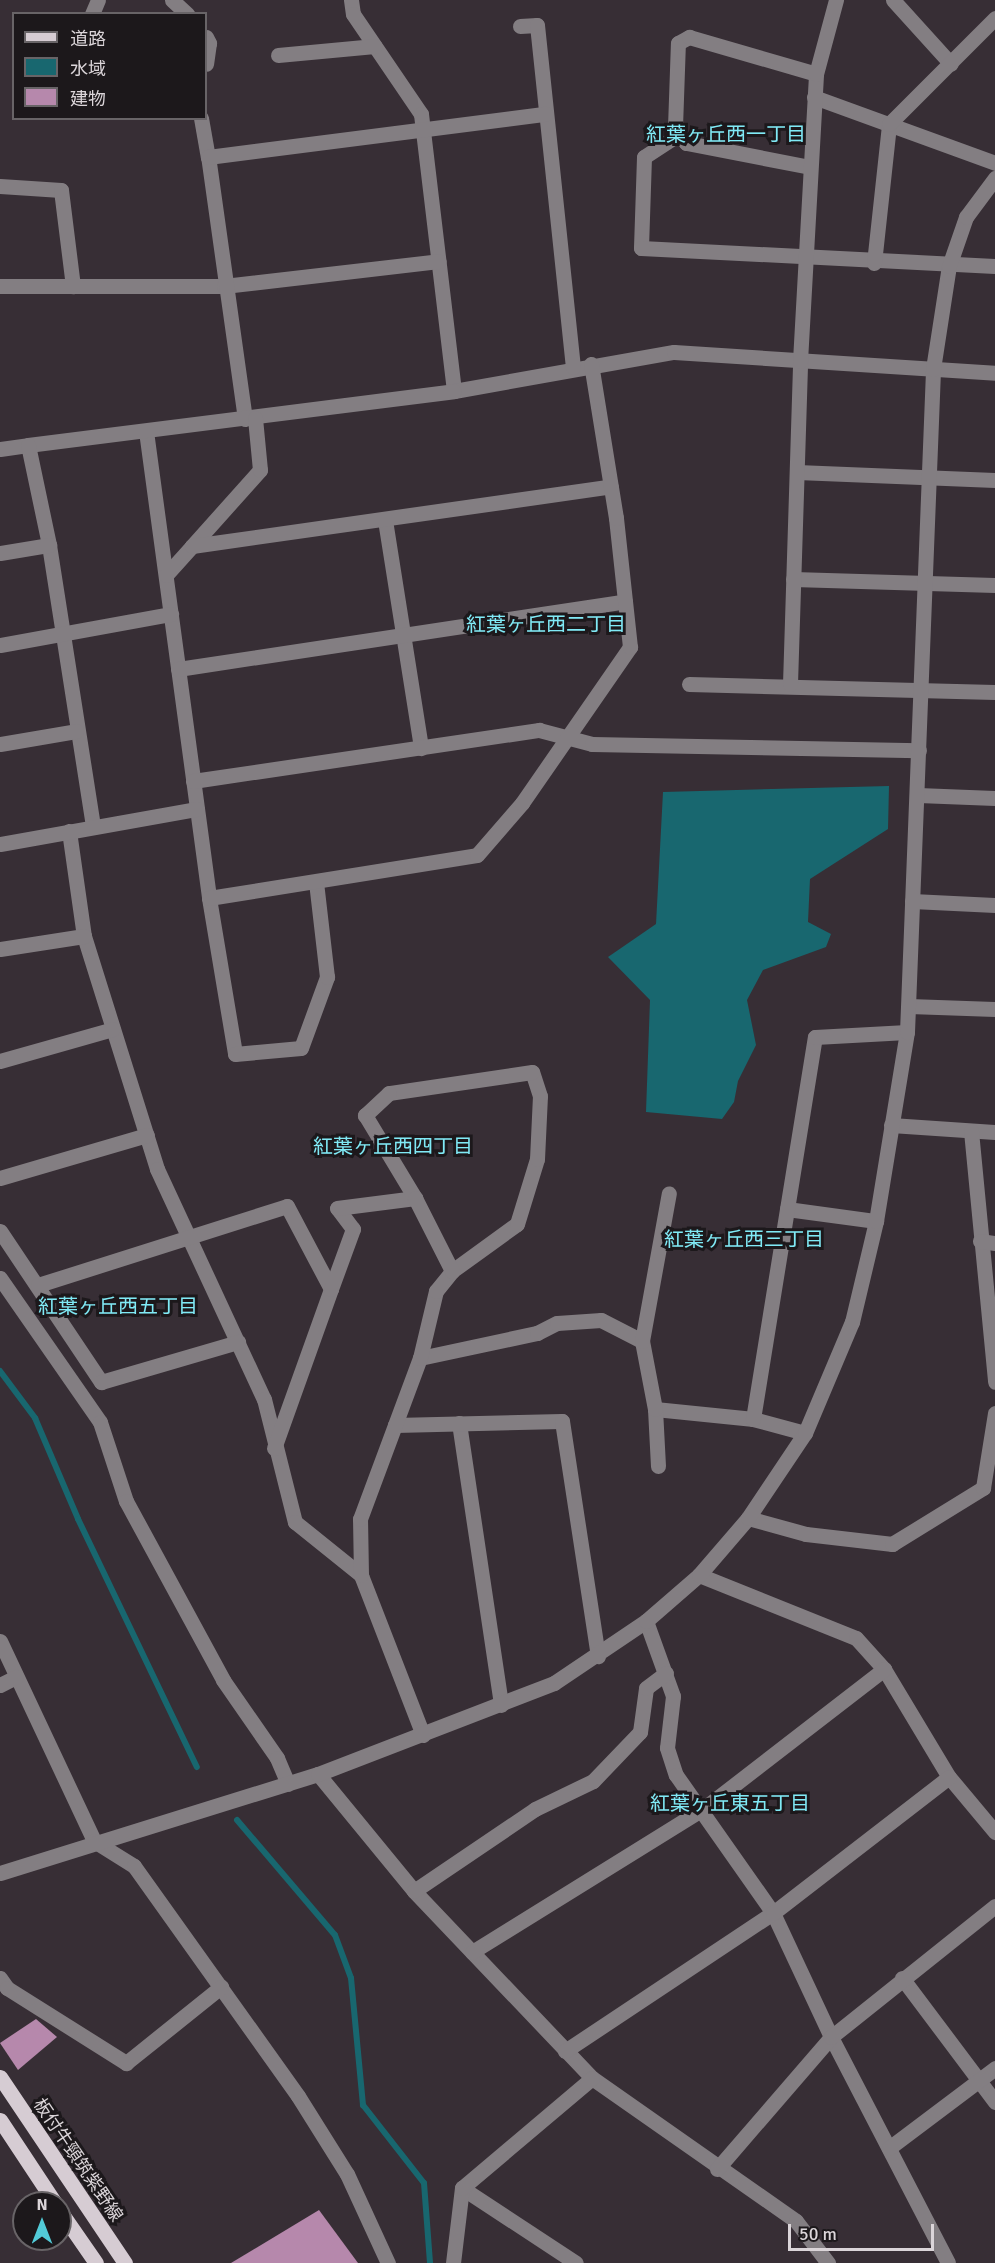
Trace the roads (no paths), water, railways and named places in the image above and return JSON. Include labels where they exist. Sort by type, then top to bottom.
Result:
[{"type":"main road","name":"板付牛頸筑紫野線","points":[[0,2077],[125,2263]]},
{"type":"main road","points":[[0,2120],[47,2191]]},
{"type":"main road","points":[[72,2228],[96,2263]]},
{"type":"street","points":[[172,0],[185,12]]},
{"type":"street","points":[[351,0],[353,14],[421,114],[454,391]]},
{"type":"street","points":[[790,684],[800,361],[814,97],[816,74],[836,0]]},
{"type":"street","points":[[893,0],[951,64]]},
{"type":"street","points":[[874,263],[889,124],[995,18]]},
{"type":"street","points":[[520,26],[537,25],[573,367]]},
{"type":"street","points":[[810,167],[686,143],[675,127],[678,43],[689,37],[816,74]]},
{"type":"street","points":[[207,39],[209,43],[207,57]]},
{"type":"street","points":[[278,55],[375,46]]},
{"type":"street","points":[[814,97],[995,163]]},
{"type":"street","points":[[208,157],[545,114]]},
{"type":"street","points":[[166,575],[260,470],[224,286],[201,120]]},
{"type":"street","points":[[679,134],[644,157],[641,248],[874,263],[995,266]]},
{"type":"street","points":[[0,1873],[94,1841],[318,1774],[554,1683],[598,1656],[646,1621],[699,1575],[748,1518],[805,1433],[852,1322],[876,1221],[907,1032],[933,369],[949,266],[966,217],[995,178]]},
{"type":"street","points":[[0,186],[61,190],[73,286]]},
{"type":"street","points":[[0,286],[224,286],[439,261]]},
{"type":"street","points":[[0,449],[250,419],[454,391],[573,367],[674,352],[995,373]]},
{"type":"street","points":[[208,898],[477,855],[522,803],[563,739],[630,647],[611,486],[591,364]]},
{"type":"street","points":[[146,431],[208,898],[235,1054],[301,1048],[327,977],[316,882]]},
{"type":"street","points":[[28,444],[49,545],[76,731],[93,827]]},
{"type":"street","points":[[797,472],[929,475],[995,480]]},
{"type":"street","points":[[192,546],[611,486]]},
{"type":"street","points":[[385,520],[401,634],[421,748]]},
{"type":"street","points":[[0,553],[49,545]]},
{"type":"street","points":[[793,579],[923,580],[995,585]]},
{"type":"street","points":[[178,669],[625,601]]},
{"type":"street","points":[[0,645],[171,614]]},
{"type":"street","points":[[689,684],[790,684],[995,692]]},
{"type":"street","points":[[194,781],[538,730],[563,739],[592,744],[919,750]]},
{"type":"street","points":[[0,744],[76,731]]},
{"type":"street","points":[[918,795],[995,798]]},
{"type":"street","points":[[0,843],[197,809]]},
{"type":"street","points":[[69,831],[84,936],[157,1169],[264,1399],[274,1448],[295,1522],[361,1575]]},
{"type":"street","points":[[912,901],[995,905]]},
{"type":"street","points":[[0,949],[84,936]]},
{"type":"street","points":[[909,1006],[995,1009]]},
{"type":"street","points":[[0,1061],[113,1029]]},
{"type":"street","points":[[753,1419],[815,1037],[907,1032]]},
{"type":"street","points":[[423,1735],[361,1575],[360,1519],[420,1358],[436,1291],[452,1271],[517,1224],[537,1159],[540,1096],[532,1072],[389,1093],[365,1115],[415,1198],[452,1271]]},
{"type":"street","points":[[891,1125],[995,1132]]},
{"type":"street","points":[[971,1131],[987,1242],[995,1382]]},
{"type":"street","points":[[0,1178],[147,1135]]},
{"type":"street","points":[[658,1466],[655,1409],[642,1341],[669,1193]]},
{"type":"street","points":[[274,1448],[353,1229],[337,1208],[415,1198]]},
{"type":"street","points":[[38,1285],[287,1206],[331,1289]]},
{"type":"street","points":[[787,1209],[876,1221]]},
{"type":"street","points":[[0,1231],[101,1382],[238,1342]]},
{"type":"street","points":[[0,1278],[100,1422],[126,1501],[223,1680],[277,1758],[288,1784]]},
{"type":"street","points":[[420,1358],[537,1333],[557,1323],[601,1320],[642,1341]]},
{"type":"street","points":[[655,1409],[753,1419],[805,1433]]},
{"type":"street","points":[[748,1518],[806,1534],[892,1544],[983,1488],[995,1413]]},
{"type":"street","points":[[395,1425],[562,1421],[598,1656]]},
{"type":"street","points":[[459,1423],[501,1705]]},
{"type":"street","points":[[699,1575],[856,1638],[885,1669],[949,1777],[995,1832]]},
{"type":"street","points":[[646,1621],[673,1696],[667,1748],[676,1775],[703,1809],[773,1913],[831,2037],[948,2263]]},
{"type":"street","points":[[0,1641],[73,1790],[94,1841],[135,1866],[298,2096],[347,2174],[388,2263]]},
{"type":"street","points":[[472,1953],[703,1809],[885,1669]]},
{"type":"street","points":[[414,1891],[535,1809],[593,1780],[639,1732],[646,1688],[666,1673]]},
{"type":"street","points":[[0,1685],[16,1677]]},
{"type":"street","points":[[318,1774],[414,1891],[592,2078],[717,2169],[796,2222],[828,2263]]},
{"type":"street","points":[[565,2051],[773,1913],[949,1777]]},
{"type":"street","points":[[717,2169],[831,2037],[995,1906]]},
{"type":"street","points":[[0,1978],[8,1988],[126,2063],[221,1987]]},
{"type":"street","points":[[902,1978],[995,2102]]},
{"type":"street","points":[[888,2148],[995,2068]]},
{"type":"street","points":[[453,2263],[462,2188],[592,2078]]},
{"type":"street","points":[[462,2188],[576,2263]]},
{"type":"water","points":[[889,786],[888,829],[810,879],[808,922],[831,934],[826,947],[763,970],[747,1000],[756,1045],[738,1081],[734,1102],[722,1119],[646,1112],[650,1000],[608,957],[656,924],[663,792]]},
{"type":"waterway","points":[[0,1371],[35,1418],[78,1519],[197,1767]]},
{"type":"waterway","points":[[237,1820],[335,1935],[351,1978],[363,2105],[424,2183],[430,2263]]},
{"type":"district","name":"紅葉ヶ丘西一丁目","points":[[726,134]]},
{"type":"district","name":"紅葉ヶ丘西二丁目","points":[[546,624]]},
{"type":"district","name":"紅葉ヶ丘西四丁目","points":[[393,1146]]},
{"type":"district","name":"紅葉ヶ丘西三丁目","points":[[744,1239]]},
{"type":"district","name":"紅葉ヶ丘西五丁目","points":[[118,1306]]},
{"type":"district","name":"紅葉ヶ丘東五丁目","points":[[730,1803]]}]
